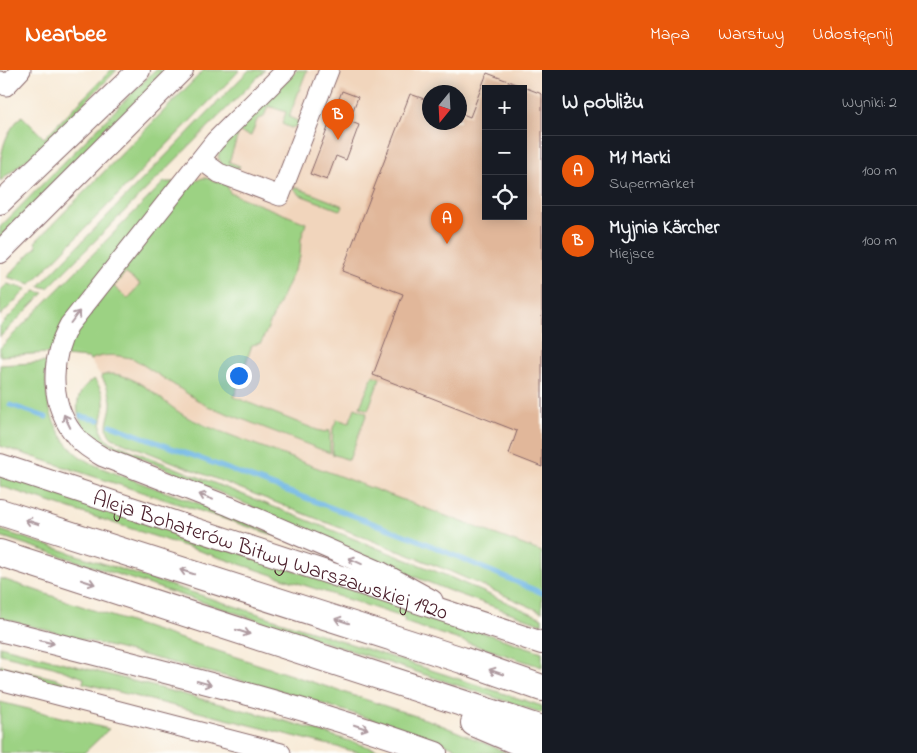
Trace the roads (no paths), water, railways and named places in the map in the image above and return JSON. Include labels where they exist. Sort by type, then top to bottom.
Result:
[{"type":"highway","name":"Aleja Bohaterów Bitwy Warszawskiej 1920","points":[[0,512],[462,660],[542,688]]},
{"type":"highway","points":[[0,553],[542,729]]},
{"type":"highway","points":[[332,661],[542,752]]},
{"type":"main road","points":[[0,202],[138,70]]},
{"type":"main road","points":[[0,252],[182,70]]},
{"type":"main road","name":"Aleja Bohaterów Bitwy Warszawskiej 1920","points":[[0,465],[542,643]]},
{"type":"main road","points":[[0,630],[283,703],[347,722],[436,753]]},
{"type":"street","points":[[2,87],[21,70]]},
{"type":"street","points":[[286,70],[214,142],[79,312],[62,336],[55,361],[54,388],[70,428],[89,449],[103,457],[229,506],[373,568],[461,616]]},
{"type":"street","points":[[201,160],[219,173],[280,196],[329,70]]},
{"type":"street","points":[[0,680],[281,753]]},
{"type":"waterway","points":[[10,405],[46,417]]},
{"type":"waterway","points":[[81,416],[99,420]]},
{"type":"waterway","points":[[111,425],[418,540],[542,593]]},
{"type":"place","name":"Myjnia Kärcher","points":[[338,140]]},
{"type":"place","name":"M1 Marki","points":[[447,244]]}]
